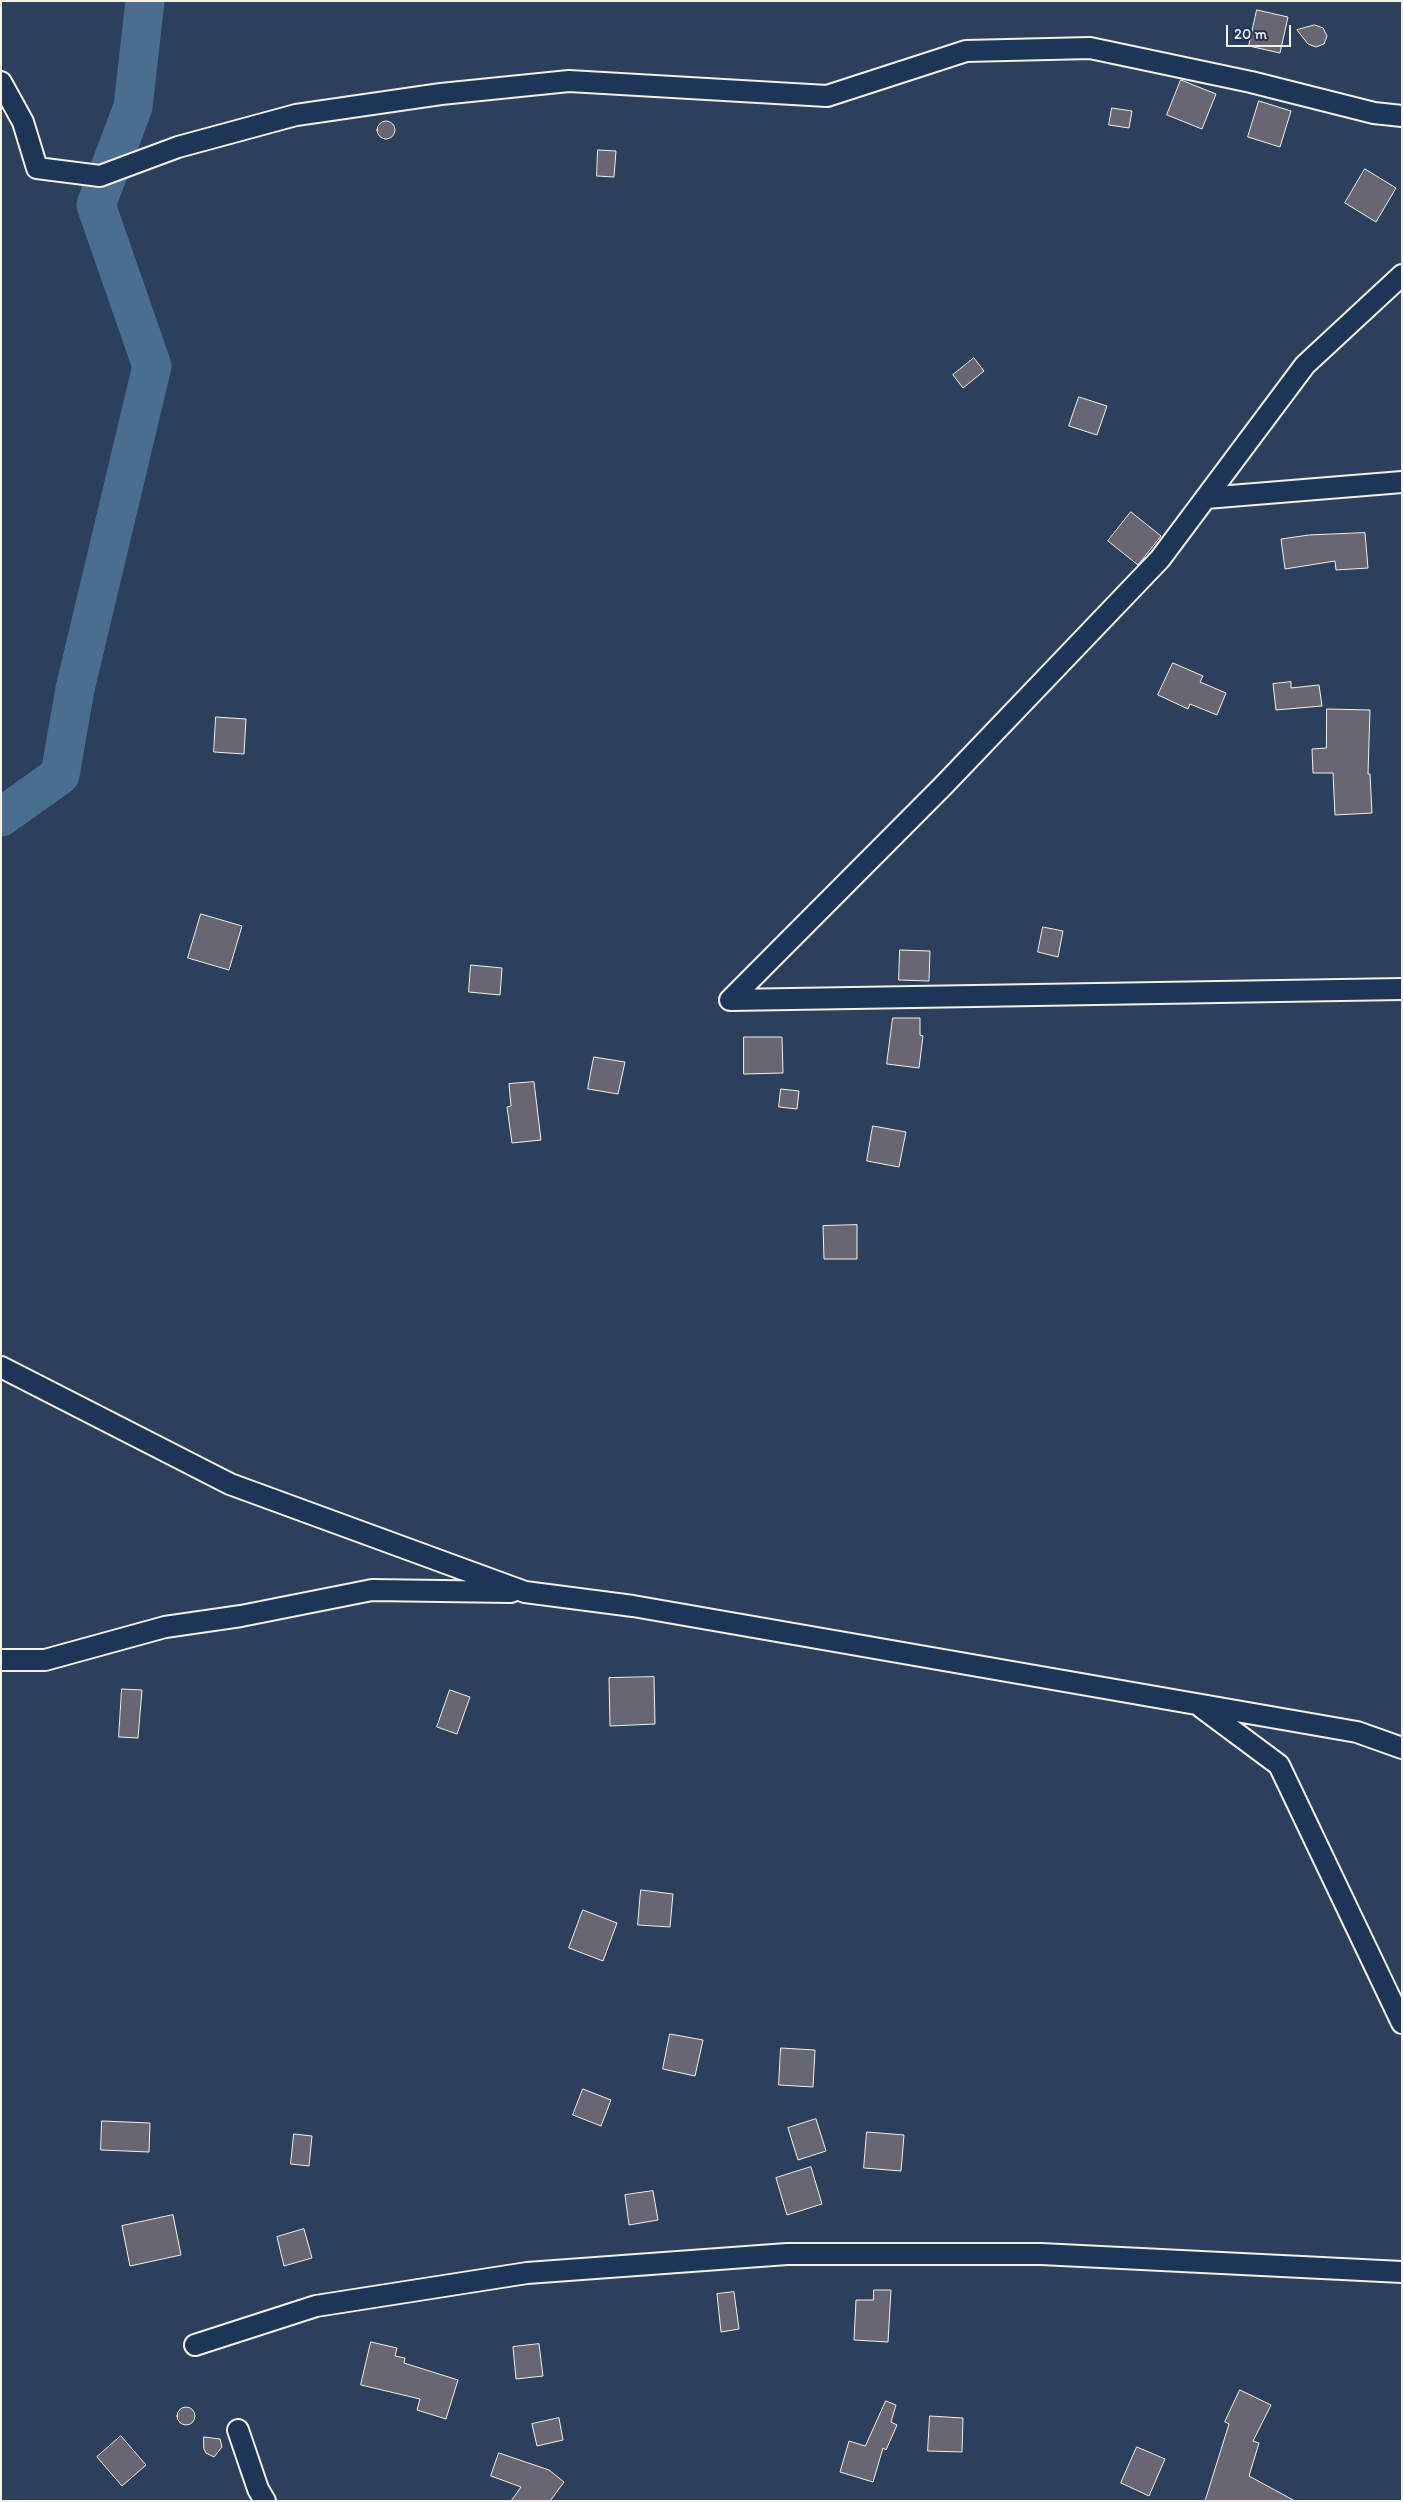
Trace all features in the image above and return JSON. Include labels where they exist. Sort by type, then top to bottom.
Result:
[{"type":"street","points":[[1,82],[23,122],[37,168],[100,176],[178,147],[296,116],[441,94],[569,81],[827,96],[966,51],[1090,48],[1251,82],[1374,113],[1402,116]]},
{"type":"street","points":[[1402,275],[1305,365],[1160,559],[943,786],[730,1000],[1402,989]]},
{"type":"street","points":[[1206,498],[1402,482]]},
{"type":"street","points":[[1,1367],[230,1484],[526,1592]]},
{"type":"street","points":[[1,1660],[45,1660],[165,1627],[241,1616],[372,1590],[526,1592],[634,1606],[1357,1732],[1402,1748]]},
{"type":"street","points":[[1197,1704],[1279,1764],[1402,2023]]},
{"type":"street","points":[[195,2345],[316,2306],[527,2273],[787,2254],[1041,2254],[1402,2272]]},
{"type":"street","points":[[238,2430],[258,2489],[265,2501]]},
{"type":"building","points":[[1257,10],[1288,17],[1280,53],[1249,46]]},
{"type":"building","points":[[1315,25],[1323,28],[1327,36],[1324,44],[1316,47],[1308,44],[1297,30]]},
{"type":"building","points":[[1181,80],[1216,94],[1202,129],[1167,115]]},
{"type":"building","points":[[1259,101],[1291,111],[1280,147],[1248,137]]},
{"type":"building","points":[[1112,108],[1132,111],[1129,128],[1109,125]]},
{"type":"building","points":[[382,121],[390,121],[395,126],[393,137],[382,139],[377,134],[377,126]]},
{"type":"building","points":[[598,150],[616,151],[614,177],[597,176]]},
{"type":"building","points":[[1365,169],[1396,188],[1376,222],[1345,203]]},
{"type":"building","points":[[974,358],[984,371],[963,388],[953,375]]},
{"type":"building","points":[[1079,397],[1107,406],[1097,435],[1069,426]]},
{"type":"building","points":[[1131,512],[1161,536],[1138,565],[1108,541]]},
{"type":"building","points":[[1365,533],[1368,568],[1336,570],[1335,561],[1285,569],[1281,539],[1309,535]]},
{"type":"building","points":[[1173,663],[1203,676],[1200,682],[1226,693],[1217,715],[1190,704],[1188,709],[1158,695]]},
{"type":"building","points":[[1291,682],[1291,688],[1319,685],[1322,706],[1276,710],[1273,684]]},
{"type":"building","points":[[1327,709],[1370,710],[1368,774],[1370,774],[1372,813],[1335,815],[1333,773],[1313,773],[1312,749],[1326,748]]},
{"type":"building","points":[[216,717],[246,719],[244,754],[214,752]]},
{"type":"building","points":[[201,914],[242,926],[229,970],[188,958]]},
{"type":"building","points":[[1043,927],[1063,931],[1058,957],[1038,952]]},
{"type":"building","points":[[900,950],[930,951],[929,981],[899,980]]},
{"type":"building","points":[[471,965],[502,968],[500,995],[469,992]]},
{"type":"building","points":[[893,1018],[920,1018],[920,1035],[923,1036],[919,1068],[887,1064]]},
{"type":"building","points":[[744,1037],[782,1037],[783,1073],[744,1074]]},
{"type":"building","points":[[594,1057],[625,1062],[618,1094],[588,1089]]},
{"type":"building","points":[[534,1082],[541,1140],[512,1143],[507,1107],[511,1106],[509,1084]]},
{"type":"building","points":[[781,1089],[799,1091],[797,1109],[779,1107]]},
{"type":"building","points":[[873,1126],[906,1132],[899,1167],[867,1161]]},
{"type":"building","points":[[857,1225],[857,1259],[824,1259],[823,1226]]},
{"type":"building","points":[[654,1677],[655,1724],[610,1726],[609,1678]]},
{"type":"building","points":[[122,1689],[142,1690],[138,1738],[119,1737]]},
{"type":"building","points":[[450,1690],[470,1697],[457,1734],[437,1727]]},
{"type":"building","points":[[641,1890],[673,1894],[670,1927],[638,1925]]},
{"type":"building","points":[[583,1910],[617,1923],[603,1961],[569,1948]]},
{"type":"building","points":[[670,2034],[703,2040],[695,2076],[663,2069]]},
{"type":"building","points":[[781,2048],[815,2050],[813,2087],[779,2085]]},
{"type":"building","points":[[583,2089],[611,2100],[601,2126],[573,2115]]},
{"type":"building","points":[[816,2119],[826,2151],[798,2160],[788,2128]]},
{"type":"building","points":[[102,2121],[150,2123],[149,2152],[101,2150]]},
{"type":"building","points":[[867,2132],[904,2135],[901,2171],[864,2168]]},
{"type":"building","points":[[294,2134],[312,2136],[309,2166],[291,2164]]},
{"type":"building","points":[[811,2167],[822,2204],[787,2215],[776,2178]]},
{"type":"building","points":[[653,2191],[658,2220],[629,2225],[625,2195]]},
{"type":"building","points":[[173,2215],[181,2255],[130,2266],[122,2226]]},
{"type":"building","points":[[304,2229],[312,2258],[284,2266],[277,2237]]},
{"type":"building","points":[[874,2290],[891,2290],[888,2342],[854,2340],[856,2300],[873,2300]]},
{"type":"building","points":[[734,2292],[739,2329],[721,2332],[717,2294]]},
{"type":"building","points":[[371,2342],[397,2348],[395,2356],[405,2358],[404,2363],[458,2380],[446,2419],[417,2410],[420,2399],[361,2385]]},
{"type":"building","points":[[539,2344],[543,2376],[516,2379],[513,2347]]},
{"type":"building","points":[[1240,2390],[1271,2405],[1253,2441],[1259,2443],[1249,2476],[1295,2501],[1205,2501],[1229,2424],[1225,2422]]},
{"type":"building","points":[[886,2401],[896,2405],[891,2422],[897,2425],[886,2450],[883,2448],[873,2482],[840,2472],[849,2441],[865,2446]]},
{"type":"building","points":[[186,2407],[192,2410],[195,2416],[192,2422],[186,2425],[180,2422],[177,2416],[180,2410]]},
{"type":"building","points":[[930,2416],[963,2418],[962,2452],[928,2451]]},
{"type":"building","points":[[559,2418],[563,2440],[537,2446],[532,2424]]},
{"type":"building","points":[[121,2436],[146,2465],[122,2486],[97,2457]]},
{"type":"building","points":[[204,2437],[220,2439],[222,2447],[214,2457],[206,2453],[204,2449]]},
{"type":"building","points":[[1137,2447],[1165,2459],[1149,2496],[1121,2483]]},
{"type":"building","points":[[499,2453],[549,2470],[564,2482],[550,2501],[511,2501],[521,2487],[491,2476]]},
{"type":"waterway","points":[[1,817],[60,775],[75,689],[152,366],[96,205],[133,107],[145,1]]}]
